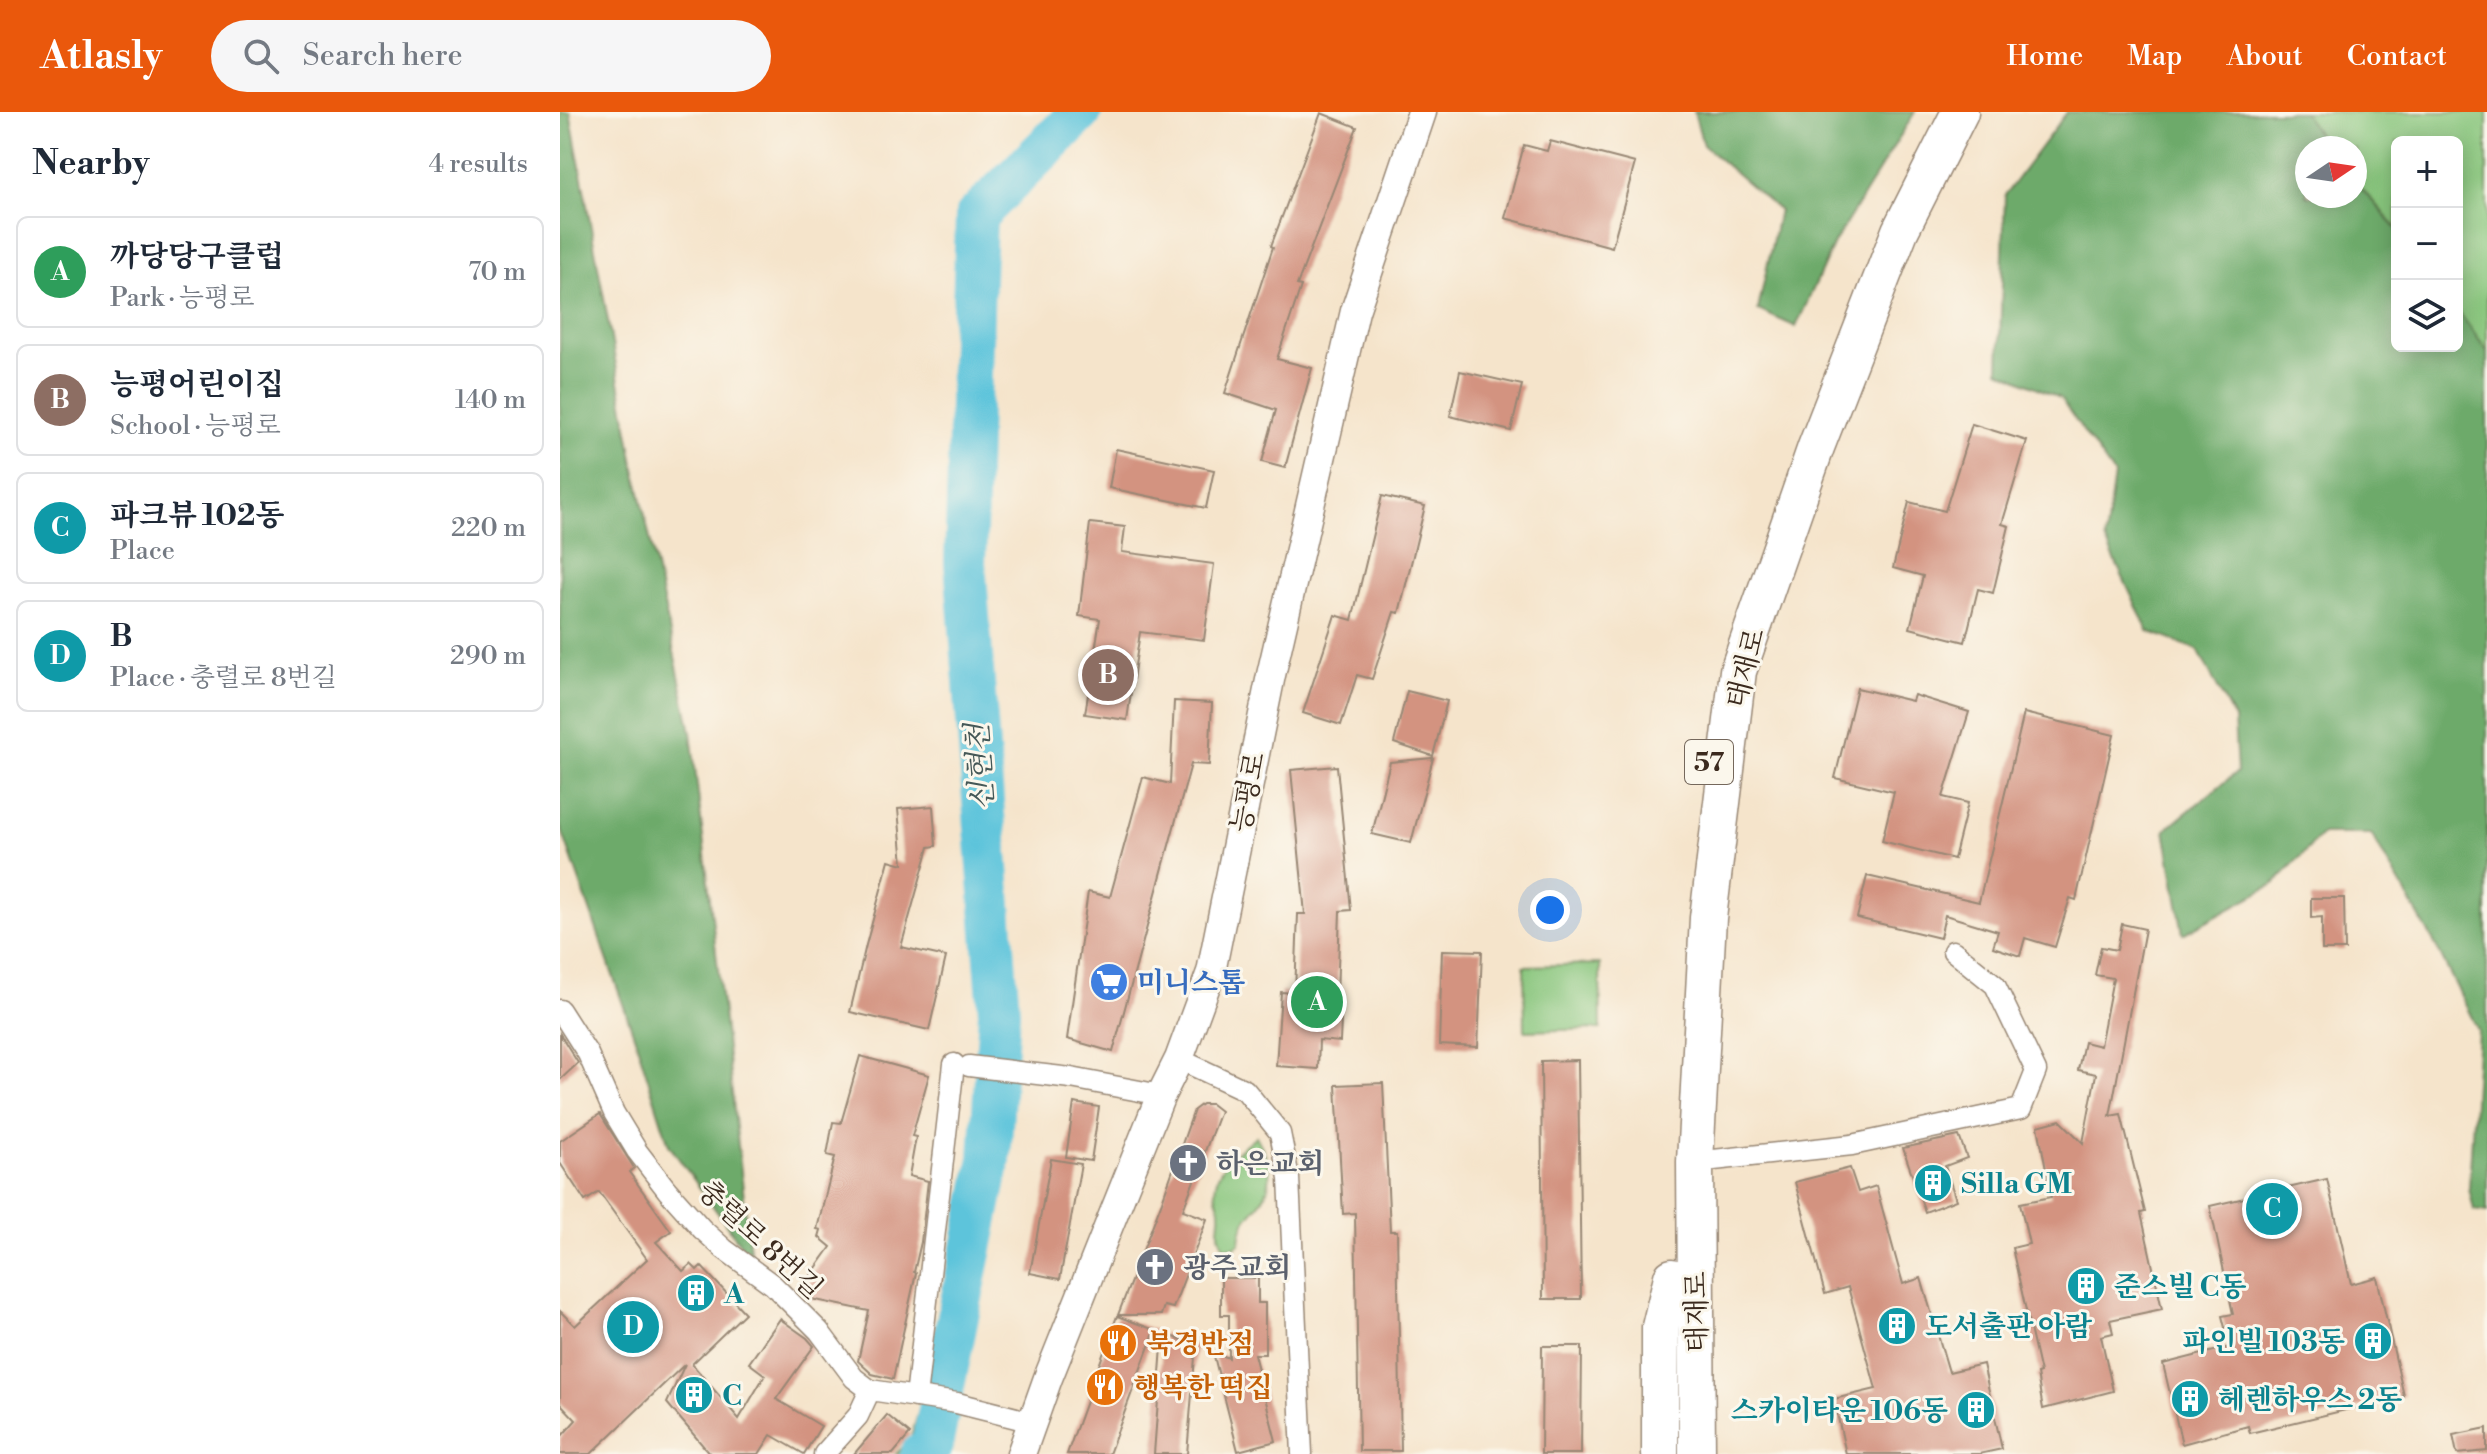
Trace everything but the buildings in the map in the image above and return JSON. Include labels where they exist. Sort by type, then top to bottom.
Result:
[{"type":"highway","name":"태재로","points":[[1697,1454],[1684,1277],[1694,914],[1718,671],[1884,218],[1940,112]]},
{"type":"highway","name":"태재로","points":[[1676,1454],[1671,1367],[1684,1277],[1695,1162],[1708,918],[1738,671],[1816,447],[1900,231],[1960,112]]},
{"type":"highway","points":[[1660,1454],[1660,1327],[1684,1277]]},
{"type":"highway","points":[[1684,1277],[1722,1454]]},
{"type":"main road","name":"능평로","points":[[1021,1454],[1211,972],[1271,675],[1355,311],[1422,112]]},
{"type":"street","points":[[1695,1162],[1852,1145],[2021,1109],[2036,1071],[1995,985],[1953,951]]},
{"type":"street","name":"충렬로 8번길","points":[[560,1010],[588,1054],[629,1139],[667,1190],[724,1249],[773,1285],[819,1331],[854,1378],[870,1390]]},
{"type":"street","points":[[1179,1059],[1245,1090],[1280,1133],[1289,1178],[1302,1454]]},
{"type":"street","points":[[921,1398],[962,1065],[1071,1078],[1161,1095]]},
{"type":"street","points":[[824,1454],[858,1416],[870,1390],[957,1403],[1032,1422]]},
{"type":"green space","points":[[560,112],[570,112],[634,464],[691,732],[751,1259],[669,1145],[560,825]]},
{"type":"green space","points":[[1694,112],[1915,112],[1834,243],[1796,327],[1758,310],[1779,210],[1703,145]]},
{"type":"green space","points":[[2067,112],[2303,112],[2319,136],[2295,136],[2295,208],[2367,208],[2367,195],[2391,222],[2391,352],[2463,352],[2463,318],[2487,351],[2487,1212],[2474,1210],[2469,1188],[2478,1030],[2434,942],[2371,834],[2322,834],[2274,884],[2183,934],[2165,830],[2237,772],[2234,719],[2198,650],[2148,631],[2105,539],[2114,475],[2060,398],[1999,370],[2005,195]]},
{"type":"green space","points":[[2303,112],[2487,112],[2487,351],[2463,318],[2463,136],[2391,136],[2391,222],[2367,195],[2367,136],[2319,136]]},
{"type":"green space","points":[[1600,964],[1601,1029],[1525,1031],[1524,966]]},
{"type":"green space","points":[[1256,1136],[1267,1161],[1268,1186],[1244,1225],[1240,1243],[1235,1247],[1224,1247],[1219,1231],[1216,1182],[1229,1159]]},
{"type":"green space","points":[[921,1404],[938,1409],[931,1444],[919,1454],[896,1454],[911,1437]]},
{"type":"waterway","name":"신현천","points":[[921,1454],[932,1445],[990,1159],[999,1012],[965,563],[976,216],[1081,112]]},
{"type":"place","name":"능평어린이집","points":[[1108,675]]},
{"type":"place","name":"미니스톱","points":[[1109,982]]},
{"type":"place","name":"까당당구클럽","points":[[1317,1002]]},
{"type":"place","name":"하은교회","points":[[1188,1163]]},
{"type":"place","name":"Silla GM","points":[[1933,1183]]},
{"type":"place","name":"파크뷰 102동","points":[[2272,1209]]},
{"type":"place","name":"광주교회","points":[[1155,1267]]},
{"type":"place","name":"준스빌 C동","points":[[2086,1286]]},
{"type":"place","name":"A","points":[[696,1293]]},
{"type":"place","name":"도서출판 아람","points":[[1897,1326]]},
{"type":"place","name":"B","points":[[633,1327]]},
{"type":"place","name":"파인빌 103동","points":[[2373,1341]]},
{"type":"place","name":"북경반점","points":[[1118,1343]]},
{"type":"place","name":"행복한 떡집","points":[[1105,1387]]},
{"type":"place","name":"C","points":[[694,1395]]},
{"type":"place","name":"헤렌하우스 2동","points":[[2190,1399]]},
{"type":"place","name":"스카이타운 106동","points":[[1976,1410]]}]
